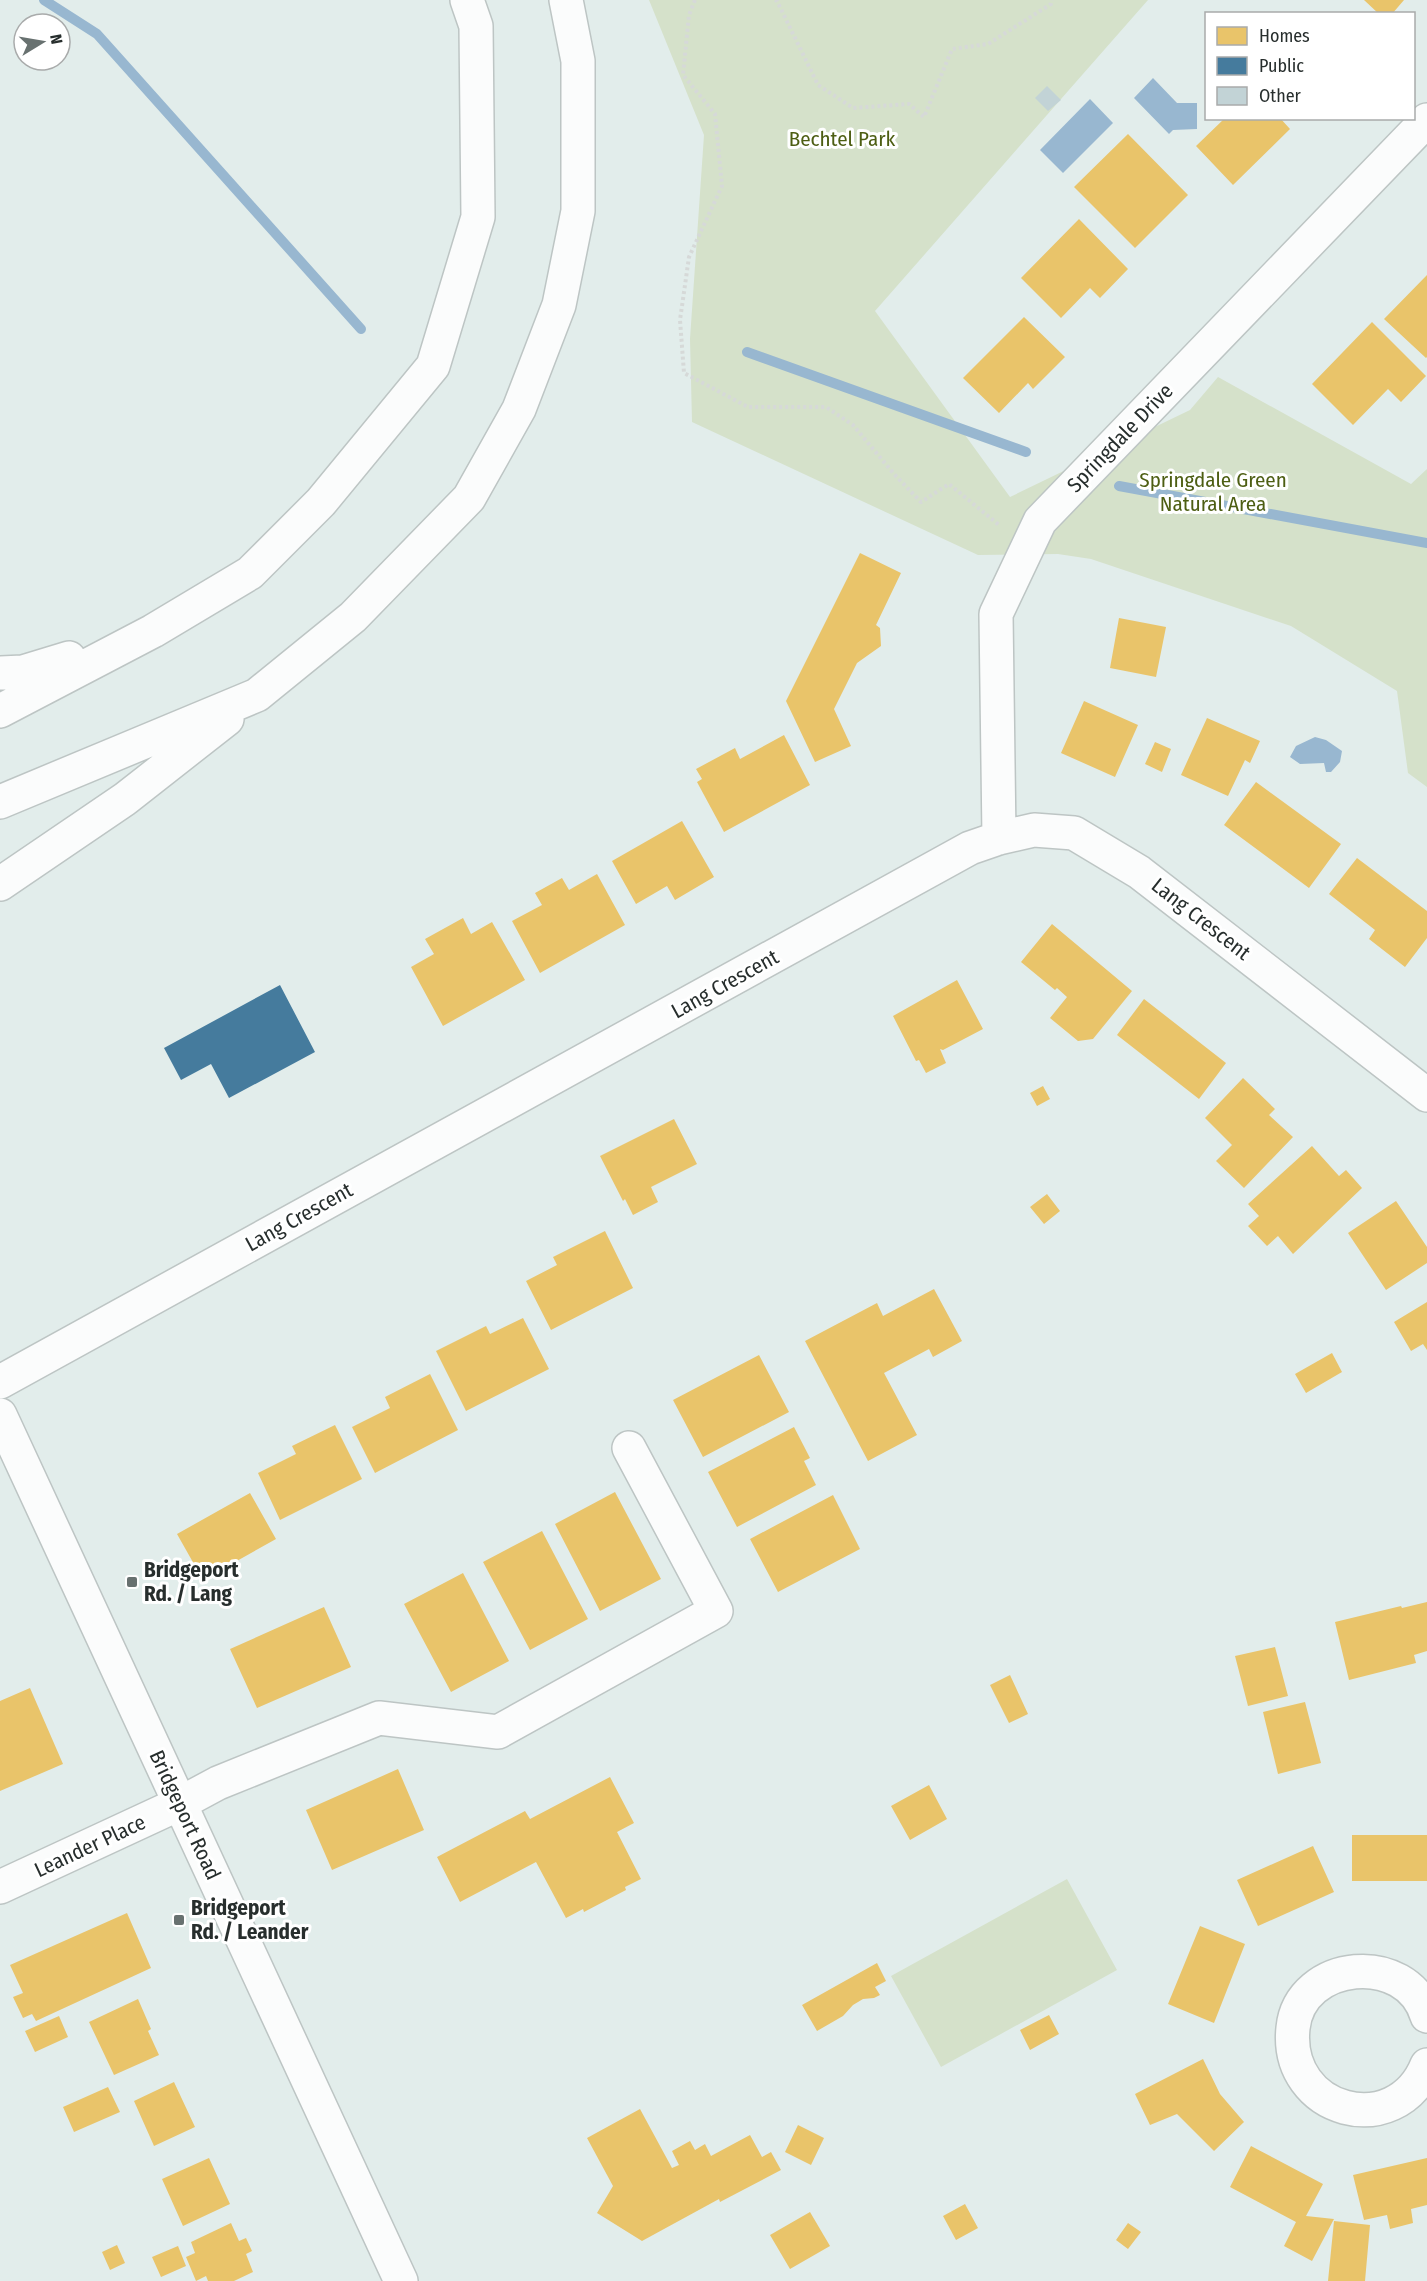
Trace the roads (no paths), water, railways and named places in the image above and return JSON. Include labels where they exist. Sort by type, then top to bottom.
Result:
[{"type":"main road","points":[[0,711],[153,631],[250,573],[321,502],[433,366],[478,217],[476,26],[467,0]]},
{"type":"main road","points":[[0,884],[125,799],[257,696],[353,617],[469,498],[519,410],[559,305],[578,211],[578,61],[566,0]]},
{"type":"main road","name":"Springdale Drive","points":[[999,838],[996,614],[1041,521],[1427,120]]},
{"type":"main road","points":[[0,673],[22,672],[153,631]]},
{"type":"main road","points":[[0,802],[257,696]]},
{"type":"main road","name":"Lang Crescent","points":[[0,1382],[970,848],[1034,830],[1074,833],[1139,872],[1427,1095]]},
{"type":"main road","name":"Bridgeport Road","points":[[0,1415],[400,2281]]},
{"type":"main road","name":"Leander Place","points":[[0,1887],[179,1804],[218,1783],[379,1718],[498,1732],[716,1611],[629,1448]]},
{"type":"main road","points":[[1427,2016],[1425,2008],[1410,1989],[1391,1976],[1370,1970],[1342,1972],[1324,1981],[1308,1996],[1297,2014],[1293,2027],[1293,2052],[1300,2074],[1316,2094],[1337,2106],[1367,2111],[1386,2107],[1412,2090],[1422,2078],[1427,2065]]},
{"type":"water","points":[[1153,78],[1177,103],[1197,103],[1197,129],[1173,130],[1169,134],[1134,98]]},
{"type":"water","points":[[1090,99],[1113,123],[1063,173],[1040,150]]},
{"type":"water","points":[[1315,737],[1326,740],[1342,751],[1340,762],[1331,772],[1326,772],[1324,763],[1300,764],[1290,757],[1296,746]]},
{"type":"waterway","points":[[44,0],[97,34],[361,329]]},
{"type":"waterway","points":[[747,352],[1026,452]]},
{"type":"waterway","points":[[1119,486],[1427,543]]},
{"type":"place","name":"Bridgeport Rd. / Lang","points":[[132,1582]]},
{"type":"place","name":"Bridgeport Rd. / Leander","points":[[179,1920]]},
{"type":"park label","name":"Bechtel Park","points":[[842,139]]},
{"type":"park label","name":"Springdale Green Natural Area","points":[[1213,492]]}]
